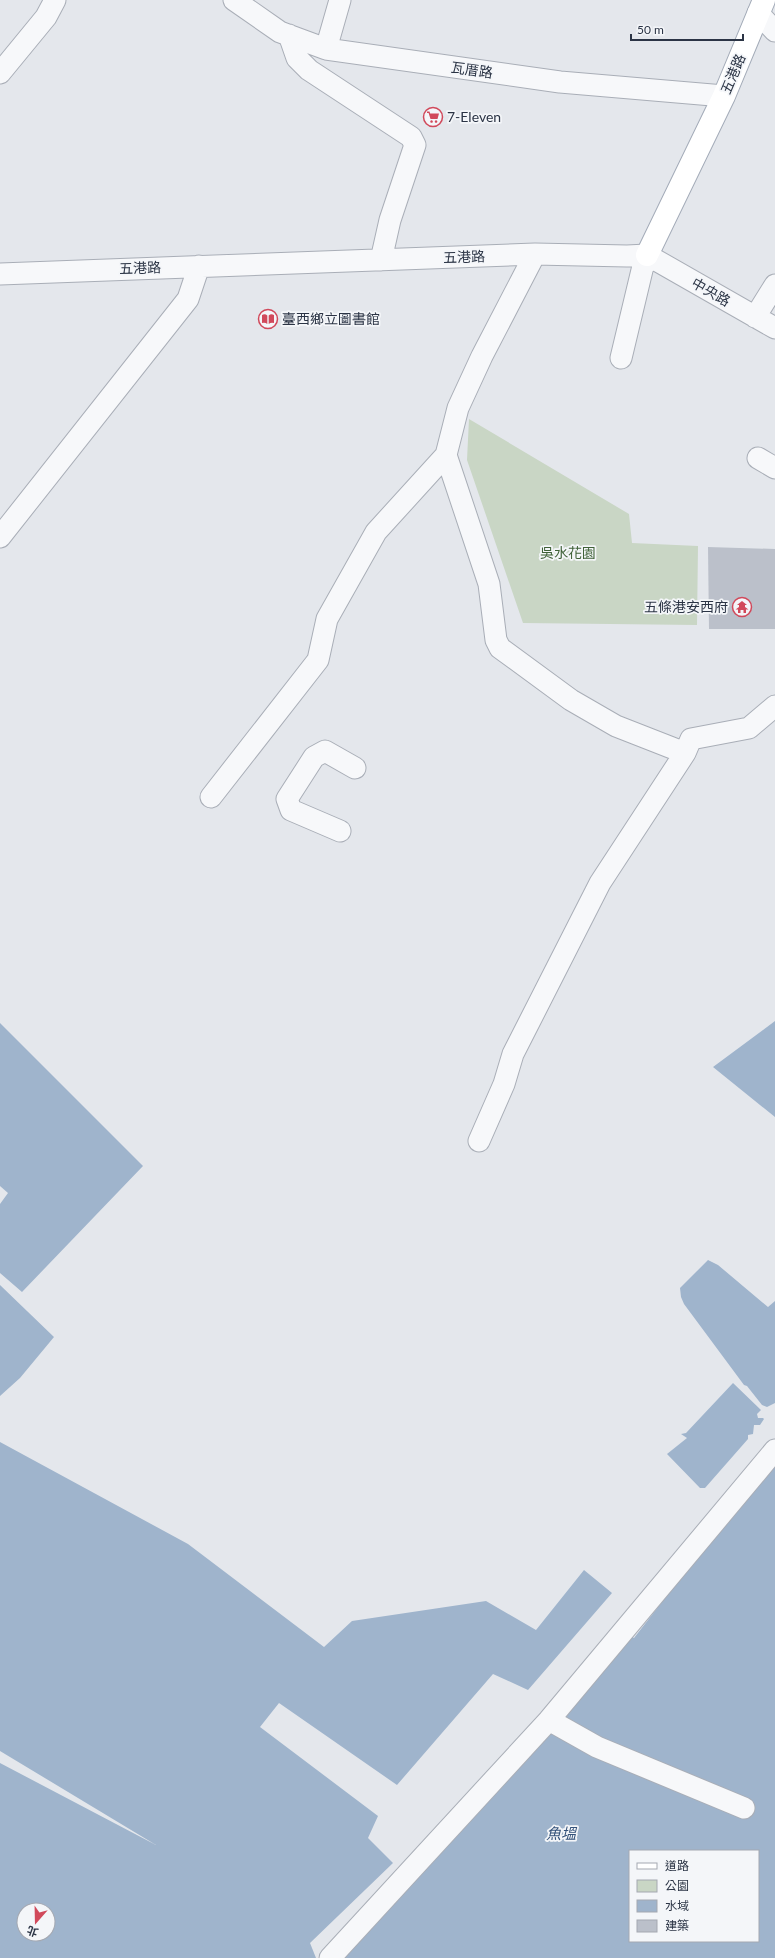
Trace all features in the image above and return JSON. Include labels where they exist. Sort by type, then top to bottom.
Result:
[{"type":"main road","name":"五港路","points":[[650,256],[724,96],[761,6]]},
{"type":"street","points":[[0,73],[46,17],[55,0]]},
{"type":"street","name":"瓦厝路","points":[[234,0],[280,32],[326,50],[560,82],[724,96]]},
{"type":"street","points":[[326,50],[340,0]]},
{"type":"street","points":[[761,6],[775,31]]},
{"type":"street","points":[[289,35],[297,58],[309,70],[411,137],[415,145],[390,220],[381,260]]},
{"type":"street","points":[[211,796],[318,660],[327,619],[376,532],[446,455],[458,408],[482,356],[535,254]]},
{"type":"street","name":"五港路","points":[[0,274],[535,254],[650,256]]},
{"type":"street","points":[[621,358],[643,266],[650,256]]},
{"type":"street","name":"中央路","points":[[650,256],[775,328]]},
{"type":"street","points":[[0,537],[188,299],[199,266]]},
{"type":"street","points":[[755,317],[775,285]]},
{"type":"street","points":[[446,455],[489,584],[496,640],[500,648],[571,700],[616,726],[685,753]]},
{"type":"street","points":[[479,1141],[504,1084],[513,1054],[600,884],[685,753],[691,739],[748,728],[775,706]]},
{"type":"street","points":[[340,831],[290,810],[287,799],[314,757],[325,751],[355,768]]},
{"type":"street","points":[[330,1958],[549,1720],[775,1450]]},
{"type":"street","points":[[549,1720],[597,1746],[744,1808]]},
{"type":"green space","name":"吳水花園","points":[[469,419],[629,514],[632,543],[698,546],[697,625],[523,623],[467,460]]},
{"type":"water","points":[[775,1021],[775,1117],[713,1067]]},
{"type":"water","points":[[0,1023],[143,1166],[22,1292],[0,1273],[0,1204],[8,1193],[0,1186]]},
{"type":"water","points":[[708,1260],[718,1265],[768,1307],[775,1301],[775,1403],[767,1407],[762,1405],[747,1386],[744,1385],[684,1304],[681,1297],[680,1288]]},
{"type":"water","points":[[0,1285],[54,1337],[20,1378],[0,1396]]},
{"type":"water","points":[[733,1383],[761,1410],[757,1414],[758,1418],[764,1419],[760,1425],[754,1425],[753,1434],[748,1435],[748,1439],[705,1488],[700,1488],[667,1454],[687,1438],[681,1434],[686,1433]]},
{"type":"water","name":"魚塭","points":[[775,1440],[775,1958],[334,1958],[614,1628],[634,1638],[662,1602]]},
{"type":"water","points":[[0,1442],[188,1544],[324,1647],[352,1621],[486,1601],[536,1630],[584,1570],[612,1593],[528,1690],[493,1674],[397,1785],[279,1703],[260,1727],[378,1816],[368,1838],[393,1863],[310,1943],[316,1958],[0,1958],[0,1763],[156,1845],[0,1751]]},
{"type":"building","name":"五條港安西府","points":[[708,547],[775,549],[775,629],[709,629]]},
{"type":"place","name":"7-Eleven","points":[[433,117]]},
{"type":"place","name":"臺西鄉立圖書館","points":[[268,319]]},
{"type":"place","name":"五條港安西府","points":[[742,607]]}]
